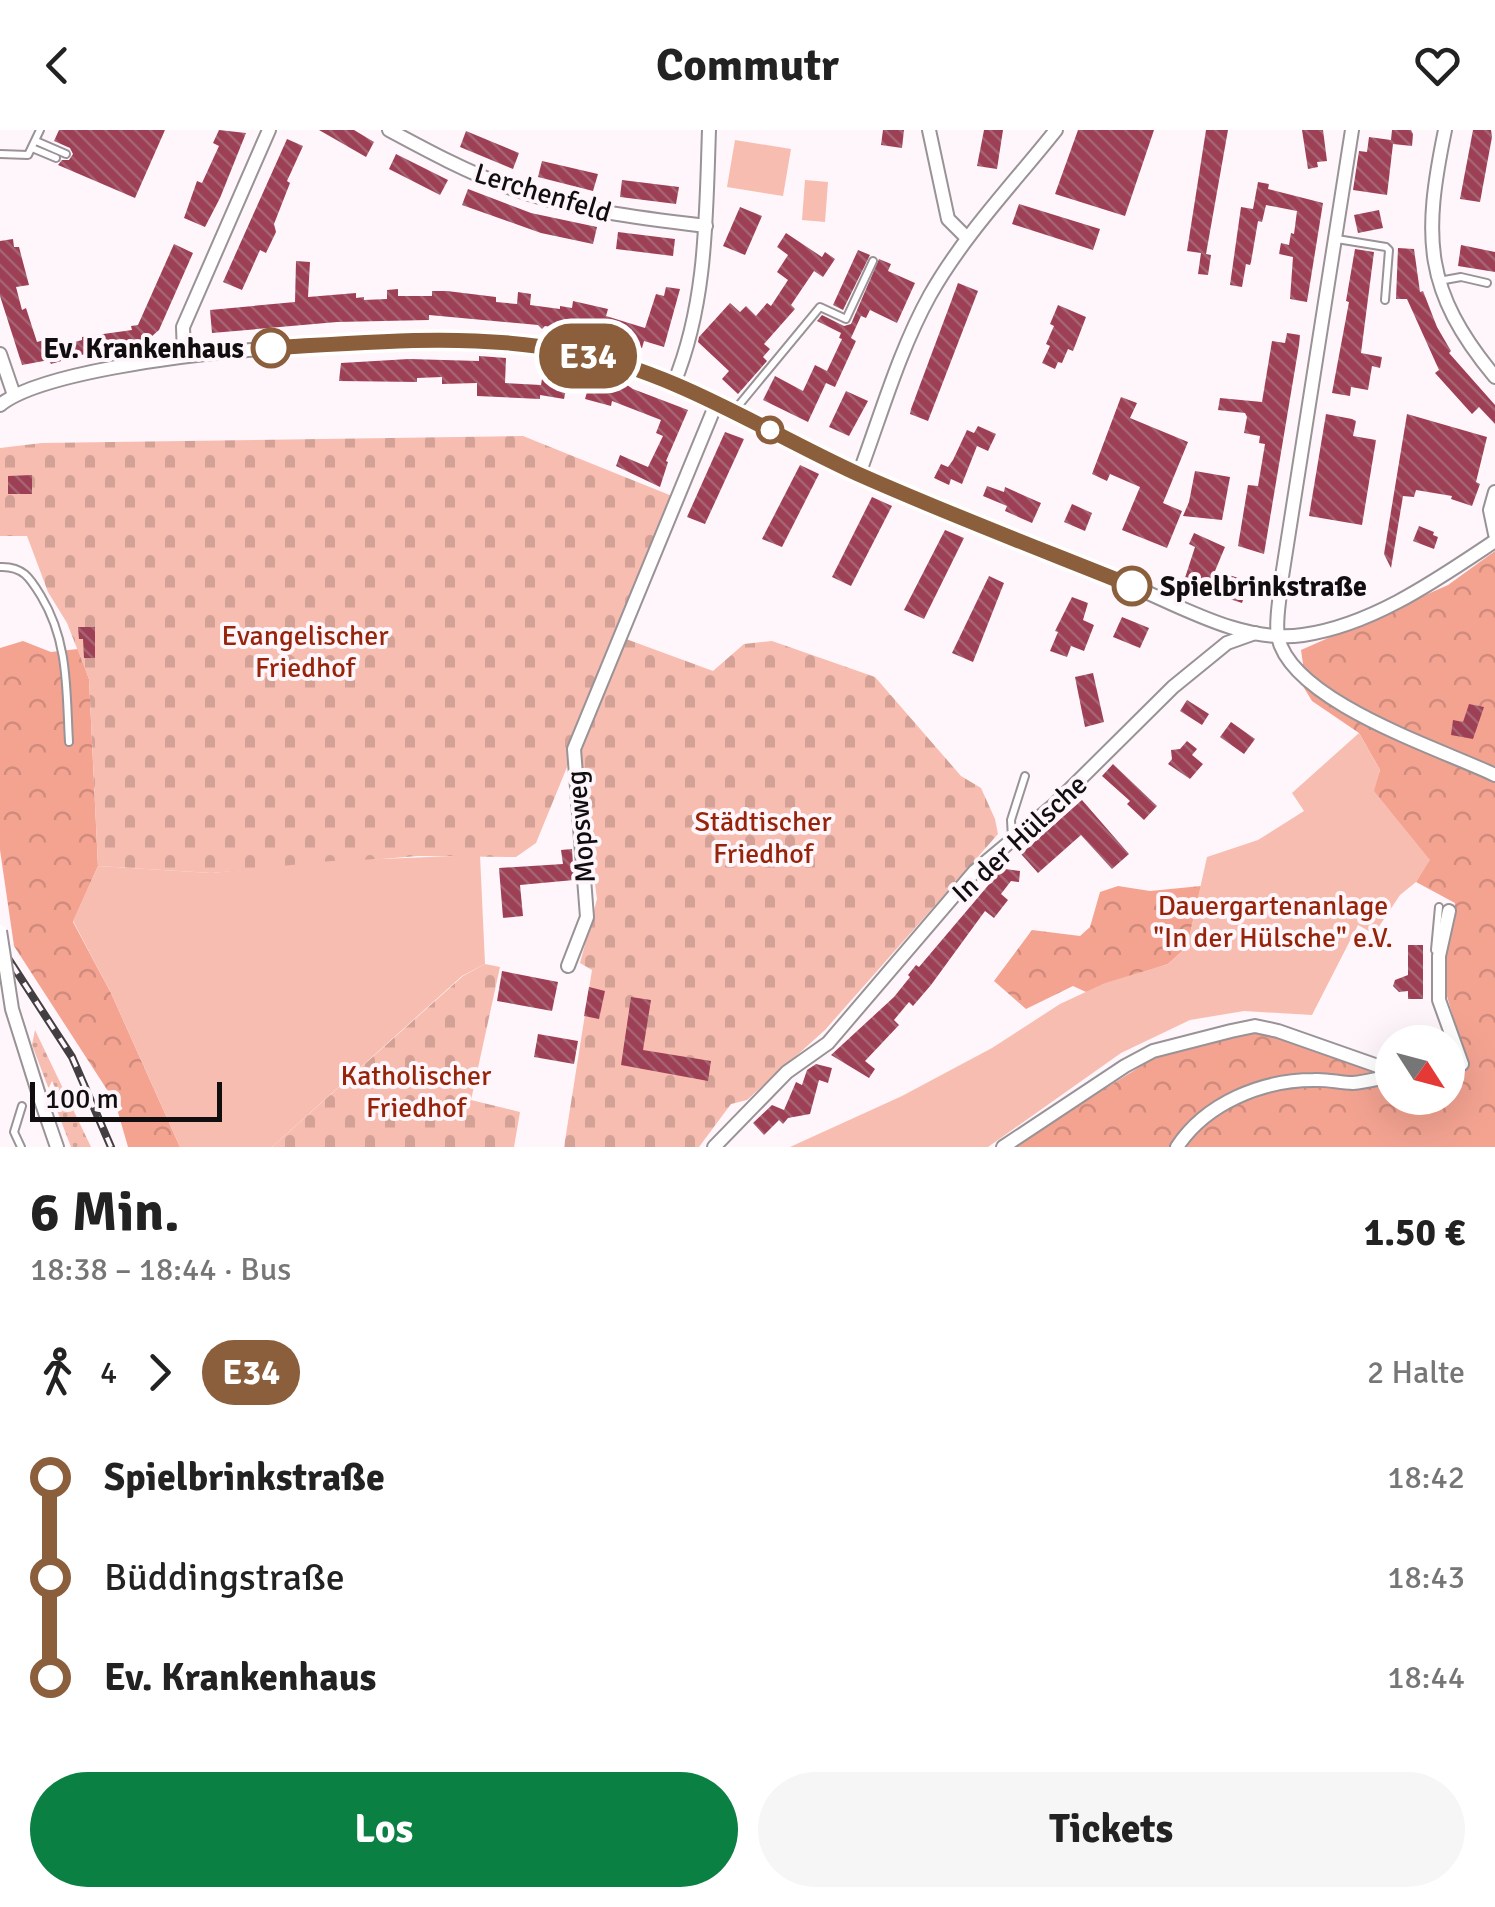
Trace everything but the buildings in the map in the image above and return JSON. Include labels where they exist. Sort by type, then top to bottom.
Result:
[{"type":"street","points":[[184,356],[184,327],[269,130]]},
{"type":"street","name":"Lerchenfeld","points":[[389,130],[478,175],[549,200],[639,218],[706,226]]},
{"type":"street","points":[[674,383],[694,315],[706,226],[709,130]]},
{"type":"street","points":[[928,130],[948,220],[967,238]]},
{"type":"street","points":[[859,474],[910,336],[930,295],[967,238],[1056,130]]},
{"type":"street","points":[[1352,130],[1280,583],[1278,636],[1288,660],[1352,711],[1495,775]]},
{"type":"street","points":[[1445,130],[1430,236],[1438,281],[1466,342],[1495,378]]},
{"type":"street","points":[[0,405],[42,385],[184,356],[359,342],[466,341],[569,351],[628,365],[674,383],[859,474],[1199,614],[1255,633],[1278,636],[1302,636],[1357,620],[1428,586],[1495,538],[1490,510],[1495,492]]},
{"type":"street","points":[[0,354],[14,396]]},
{"type":"street","name":"Mopsweg","points":[[568,966],[586,917],[574,750],[716,404]]},
{"type":"street","name":"In der Hülsche","points":[[714,1147],[787,1072],[828,1043],[975,871],[1120,743],[1174,687],[1227,643],[1255,633]]},
{"type":"street","points":[[1444,909],[1439,1000],[1448,1025]]},
{"type":"street","points":[[0,931],[12,1010],[57,1147]]},
{"type":"street","points":[[1003,1147],[1154,1051],[1231,1030],[1255,1026],[1278,1031],[1375,1068]]},
{"type":"street","points":[[1177,1147],[1188,1130],[1207,1114],[1274,1083],[1355,1083],[1375,1078]]},
{"type":"lane","points":[[0,154],[28,155],[40,130]]},
{"type":"lane","points":[[34,144],[66,154]]},
{"type":"lane","points":[[34,144],[56,158]]},
{"type":"lane","points":[[1337,239],[1389,250],[1385,300]]},
{"type":"lane","points":[[734,412],[820,307],[846,319],[873,261]]},
{"type":"lane","points":[[1438,281],[1461,278],[1487,283]]},
{"type":"lane","points":[[0,567],[15,567],[26,573],[58,626],[69,742]]},
{"type":"lane","points":[[1012,840],[1010,820],[1024,776]]},
{"type":"lane","points":[[20,1147],[14,1132],[22,1106]]},
{"type":"green space","points":[[735,140],[791,149],[783,196],[727,187]]},
{"type":"green space","points":[[805,180],[828,182],[825,222],[802,220]]},
{"type":"green space","name":"Evangelischer Friedhof","points":[[523,436],[677,498],[536,843],[516,857],[418,856],[211,873],[98,866],[89,679],[67,623],[48,592],[27,536],[0,536],[0,448],[42,443]]},
{"type":"green space","points":[[1495,551],[1495,1147],[1011,1147],[1159,1055],[1256,1029],[1375,1070],[1375,1115],[1465,1115],[1465,1025],[1456,1025],[1445,990],[1444,961],[1455,903],[1416,882],[1429,860],[1373,791],[1380,770],[1359,733],[1312,701],[1295,673],[1303,664],[1301,650],[1448,585]]},
{"type":"green space","name":"Städtischer Friedhof","points":[[626,639],[713,671],[744,644],[772,641],[875,677],[961,776],[981,788],[998,834],[825,1030],[747,1100],[731,1104],[699,1147],[564,1147],[592,970],[580,963],[597,899],[578,752]]},
{"type":"green space","points":[[23,641],[51,652],[78,649],[89,679],[98,866],[73,922],[111,993],[180,1147],[128,1147],[115,1102],[14,946],[0,850],[0,648]]},
{"type":"green space","name":"Dauergartenanlage \"In der Hülsche\" e.V.","points":[[1359,733],[1380,770],[1374,791],[1430,860],[1374,934],[1358,925],[1312,1015],[1244,1011],[1190,1020],[1121,1053],[988,1147],[790,1147],[902,1096],[992,1048],[1060,1004],[1105,983],[1168,964],[1187,947],[1207,857],[1258,840],[1304,811],[1292,793]]},
{"type":"green space","points":[[480,855],[485,964],[462,976],[272,1147],[180,1147],[111,993],[73,921],[98,866],[211,873],[331,861]]},
{"type":"green space","points":[[1118,886],[1150,891],[1201,886],[1187,947],[1168,964],[1086,992],[1073,986],[1026,1009],[994,981],[1032,930],[1080,936],[1090,927],[1100,892]]},
{"type":"green space","name":"Katholischer Friedhof","points":[[485,964],[500,967],[471,1100],[520,1112],[514,1147],[272,1147],[463,976]]},
{"type":"green space","points":[[35,1030],[91,1147],[71,1147],[32,1045]]},
{"type":"railway","points":[[0,946],[72,1057],[111,1147]]},
{"type":"bus line","name":"E34","points":[[271,348],[466,341],[569,351],[628,365],[674,383],[859,474],[1132,586]]},
{"type":"place","name":"Ev. Krankenhaus","points":[[271,348]]},
{"type":"place","name":"Spielbrinkstraße","points":[[1132,586]]}]
